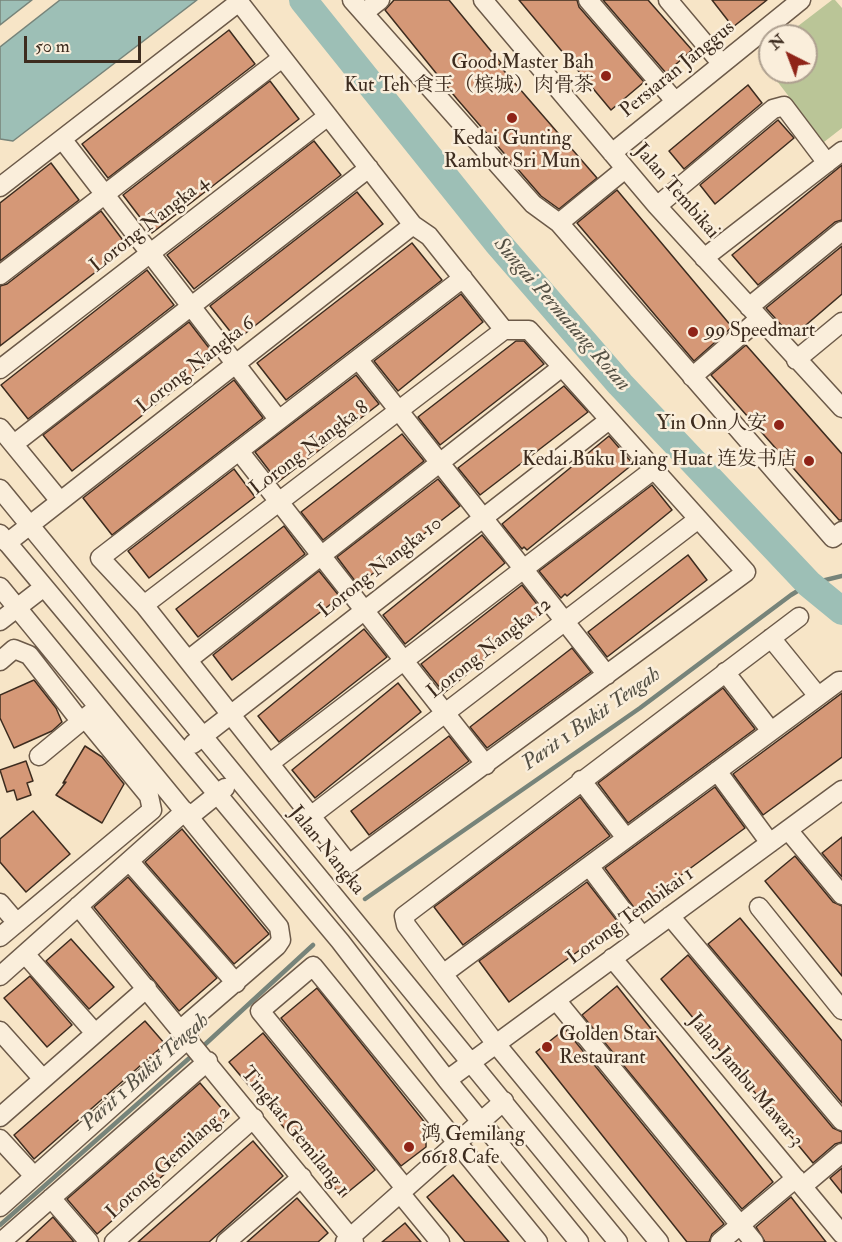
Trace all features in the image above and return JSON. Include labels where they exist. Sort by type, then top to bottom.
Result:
[{"type":"street","points":[[380,0],[359,6],[533,204],[559,223],[833,538],[842,531]]},
{"type":"street","name":"Jalan Tembikai","points":[[483,0],[657,206],[842,408]]},
{"type":"street","points":[[588,0],[675,101]]},
{"type":"street","name":"Persiaran Janggus","points":[[612,153],[801,0]]},
{"type":"street","points":[[2,181],[62,139],[239,3],[413,225],[429,236],[463,278],[504,330],[529,330],[746,572],[350,864],[144,605],[100,558],[463,278]]},
{"type":"street","points":[[677,3],[721,63]]},
{"type":"street","points":[[0,275],[282,58]]},
{"type":"street","points":[[657,206],[773,109],[784,106],[827,163]]},
{"type":"street","name":"Lorong Nangka 4","points":[[0,369],[328,116]]},
{"type":"street","points":[[62,139],[278,419]]},
{"type":"street","points":[[704,258],[842,151]]},
{"type":"street","points":[[14,444],[369,168]]},
{"type":"street","points":[[559,223],[625,169]]},
{"type":"street","name":"Lorong Nangka 6","points":[[4,538],[30,525],[413,225]]},
{"type":"street","points":[[692,377],[754,313],[842,231]]},
{"type":"street","points":[[796,360],[842,322]]},
{"type":"street","name":"Lorong Nangka 8","points":[[144,605],[504,330]]},
{"type":"street","points":[[358,359],[607,675]]},
{"type":"street","points":[[188,660],[562,367]]},
{"type":"street","name":"Lorong Nangka 10","points":[[182,752],[609,420]]},
{"type":"street","points":[[0,428],[60,501]]},
{"type":"street","points":[[239,451],[486,765]]},
{"type":"street","points":[[270,763],[653,470]]},
{"type":"street","name":"Jalan Nangka","points":[[0,489],[618,1242]]},
{"type":"street","name":"Lorong Nangka 12","points":[[312,815],[697,520]]},
{"type":"street","points":[[4,538],[339,941],[447,1080],[579,1242]]},
{"type":"street","points":[[0,586],[17,607],[88,715],[149,796],[152,810],[0,938]]},
{"type":"street","points":[[0,621],[44,586]]},
{"type":"street","points":[[659,1242],[496,1044],[406,925],[404,916],[799,617]]},
{"type":"street","points":[[771,638],[818,696]]},
{"type":"street","points":[[0,661],[14,649],[29,655],[187,814],[275,922],[281,934],[277,946],[236,983],[195,1045],[51,1198],[1,1242]]},
{"type":"street","points":[[725,672],[771,731]]},
{"type":"street","points":[[443,974],[818,696],[842,681]]},
{"type":"street","points":[[39,756],[88,715]]},
{"type":"street","points":[[717,771],[770,843]]},
{"type":"street","points":[[0,975],[129,861],[187,814],[237,778]]},
{"type":"street","points":[[581,780],[626,838]]},
{"type":"street","name":"Lorong Tembikai 1","points":[[447,1080],[842,790]]},
{"type":"street","points":[[788,830],[842,896]]},
{"type":"street","points":[[129,861],[236,983]]},
{"type":"street","points":[[589,866],[642,936]]},
{"type":"street","points":[[0,903],[17,923]]},
{"type":"street","name":"Tingkat Gemilang 1","points":[[78,906],[195,1045],[350,1240]]},
{"type":"street","points":[[759,907],[838,998]]},
{"type":"street","points":[[670,916],[842,1121]]},
{"type":"street","points":[[25,954],[95,1033]]},
{"type":"street","name":"Jalan Jambu Mawar 3","points":[[612,958],[842,1234]]},
{"type":"street","points":[[440,1242],[403,1191],[260,1011],[313,966],[538,1242]]},
{"type":"street","points":[[0,1117],[147,987]]},
{"type":"street","points":[[556,1000],[754,1242]]},
{"type":"street","points":[[0,1031],[43,1079]]},
{"type":"street","points":[[0,1207],[34,1176],[195,1045]]},
{"type":"street","points":[[350,1240],[480,1120],[504,1101]]},
{"type":"street","name":"Lorong Gemilang 2","points":[[114,1242],[254,1118]]},
{"type":"street","points":[[0,1139],[34,1176]]},
{"type":"street","points":[[720,1242],[740,1225],[842,1153]]},
{"type":"street","points":[[226,1242],[302,1177]]},
{"type":"street","points":[[51,1198],[89,1242]]},
{"type":"green space","points":[[832,0],[835,0],[842,8],[842,128],[824,142],[779,84],[818,84],[818,24],[801,24]]},
{"type":"water","points":[[0,0],[32,0],[0,25]]},
{"type":"water","points":[[60,0],[197,0],[13,141],[0,139],[0,47]]},
{"type":"building","points":[[394,0],[449,0],[501,63],[499,65],[597,178],[559,209],[541,196],[457,99],[385,10]]},
{"type":"building","points":[[519,0],[577,0],[579,7],[644,82],[611,110]]},
{"type":"building","points":[[603,0],[648,0],[692,50],[666,73]]},
{"type":"building","points":[[712,0],[767,0],[733,27]]},
{"type":"building","points":[[229,30],[255,64],[108,178],[82,144]]},
{"type":"building","points":[[270,81],[299,119],[152,233],[123,195]]},
{"type":"building","points":[[748,85],[762,103],[684,169],[669,151]]},
{"type":"building","points":[[778,120],[794,138],[715,204],[700,185]]},
{"type":"building","points":[[314,141],[341,175],[194,289],[167,255]]},
{"type":"building","points":[[51,163],[79,200],[0,261],[0,203]]},
{"type":"building","points":[[842,165],[842,220],[835,222],[758,285],[732,255]]},
{"type":"building","points":[[617,190],[732,327],[694,361],[577,223]]},
{"type":"building","points":[[357,192],[383,224],[237,340],[210,306]]},
{"type":"building","points":[[101,211],[128,247],[0,346],[0,286],[7,284]]},
{"type":"building","points":[[412,243],[442,280],[286,400],[257,363]]},
{"type":"building","points":[[842,246],[842,294],[792,337],[766,308]]},
{"type":"building","points":[[147,270],[174,305],[28,419],[1,385]]},
{"type":"building","points":[[461,294],[483,322],[398,391],[374,361]]},
{"type":"building","points":[[189,322],[216,357],[72,471],[43,435]]},
{"type":"building","points":[[516,341],[524,341],[544,364],[440,445],[418,417]]},
{"type":"building","points":[[746,345],[842,454],[842,520],[839,520],[711,375]]},
{"type":"building","points":[[356,375],[379,404],[278,482],[255,452]]},
{"type":"building","points":[[234,380],[263,418],[112,535],[83,498]]},
{"type":"building","points":[[564,386],[588,412],[480,495],[458,468]]},
{"type":"building","points":[[402,434],[424,461],[323,540],[301,512]]},
{"type":"building","points":[[609,436],[633,464],[527,550],[524,547],[522,549],[502,524]]},
{"type":"building","points":[[234,469],[255,497],[149,578],[128,551]]},
{"type":"building","points":[[438,479],[460,506],[358,585],[337,557]]},
{"type":"building","points":[[652,485],[672,510],[567,596],[565,594],[561,598],[539,571]]},
{"type":"building","points":[[284,526],[305,554],[198,637],[176,609]]},
{"type":"building","points":[[482,535],[505,563],[405,644],[383,615]]},
{"type":"building","points":[[688,555],[707,580],[607,657],[588,632]]},
{"type":"building","points":[[319,571],[340,597],[232,680],[213,655]]},
{"type":"building","points":[[522,585],[543,612],[444,693],[421,664]]},
{"type":"building","points":[[364,629],[387,657],[279,742],[258,716]]},
{"type":"building","points":[[572,648],[591,672],[487,748],[470,727]]},
{"type":"building","points":[[34,680],[56,708],[62,722],[52,731],[14,748],[0,718],[0,695]]},
{"type":"building","points":[[398,683],[421,712],[315,798],[292,770]]},
{"type":"building","points":[[723,688],[755,729],[628,823],[598,783]]},
{"type":"building","points":[[842,693],[842,757],[763,815],[733,774]]},
{"type":"building","points":[[449,736],[469,761],[369,835],[351,811]]},
{"type":"building","points":[[85,746],[102,757],[124,784],[102,823],[56,795],[66,782],[63,783]]},
{"type":"building","points":[[26,761],[33,781],[27,783],[31,795],[17,800],[14,790],[7,792],[0,770]]},
{"type":"building","points":[[715,787],[745,828],[635,909],[605,868]]},
{"type":"building","points":[[580,797],[610,836],[463,945],[434,907]]},
{"type":"building","points":[[33,811],[70,854],[26,892],[0,862],[0,839]]},
{"type":"building","points":[[182,829],[269,934],[234,964],[145,862]]},
{"type":"building","points":[[842,837],[842,877],[822,853]]},
{"type":"building","points":[[795,856],[833,902],[842,906],[842,976],[765,881]]},
{"type":"building","points":[[128,877],[217,978],[179,1011],[94,907]]},
{"type":"building","points":[[587,882],[618,922],[509,1002],[479,961]]},
{"type":"building","points":[[740,918],[842,1041],[842,1103],[708,944]]},
{"type":"building","points":[[71,939],[114,987],[89,1009],[46,961]]},
{"type":"building","points":[[688,955],[833,1128],[842,1132],[842,1142],[835,1144],[813,1163],[661,979]]},
{"type":"building","points":[[30,976],[72,1025],[47,1047],[4,998]]},
{"type":"building","points":[[617,986],[773,1182],[742,1209],[582,1015]]},
{"type":"building","points":[[317,988],[426,1124],[426,1147],[401,1166],[281,1018]]},
{"type":"building","points":[[145,1021],[165,1044],[34,1159],[14,1135]]},
{"type":"building","points":[[565,1029],[724,1224],[712,1234],[709,1242],[687,1242],[536,1052]]},
{"type":"building","points":[[263,1033],[375,1170],[342,1197],[229,1062]]},
{"type":"building","points":[[200,1083],[229,1117],[97,1234],[67,1199]]},
{"type":"building","points":[[253,1141],[283,1176],[209,1242],[138,1242]]},
{"type":"building","points":[[842,1168],[842,1193],[830,1178]]},
{"type":"building","points":[[453,1175],[509,1242],[465,1242],[427,1197]]},
{"type":"building","points":[[791,1197],[826,1242],[765,1242],[756,1227]]},
{"type":"building","points":[[297,1198],[328,1233],[318,1242],[247,1242]]},
{"type":"building","points":[[53,1217],[74,1242],[26,1242]]},
{"type":"building","points":[[405,1223],[421,1242],[382,1242]]},
{"type":"waterway","name":"Sungai Permatang Rotan","points":[[303,0],[497,242],[620,384],[809,584],[842,611]]},
{"type":"waterway","name":"Parit 1 Bukit Tengah","points":[[365,899],[640,708],[791,595],[809,584],[842,576]]},
{"type":"waterway","name":"Parit 1 Bukit Tengah","points":[[200,1049],[313,945]]},
{"type":"waterway","name":"Parit 1 Bukit Tengah","points":[[0,1225],[194,1054]]},
{"type":"place","name":"Good Master Bah Kut Teh 食王（槟城）肉骨茶","points":[[606,76]]},
{"type":"place","name":"Kedai Gunting Rambut Sri Mun","points":[[512,118]]},
{"type":"place","name":"99 Speedmart","points":[[693,332]]},
{"type":"place","name":"Yin Onn人安","points":[[779,425]]},
{"type":"place","name":"Kedai Buku Liang Huat 连发书店","points":[[809,461]]},
{"type":"place","name":"Golden Star Restaurant","points":[[547,1047]]},
{"type":"place","name":"鸿 Gemilang 6618 Cafe","points":[[409,1147]]}]
